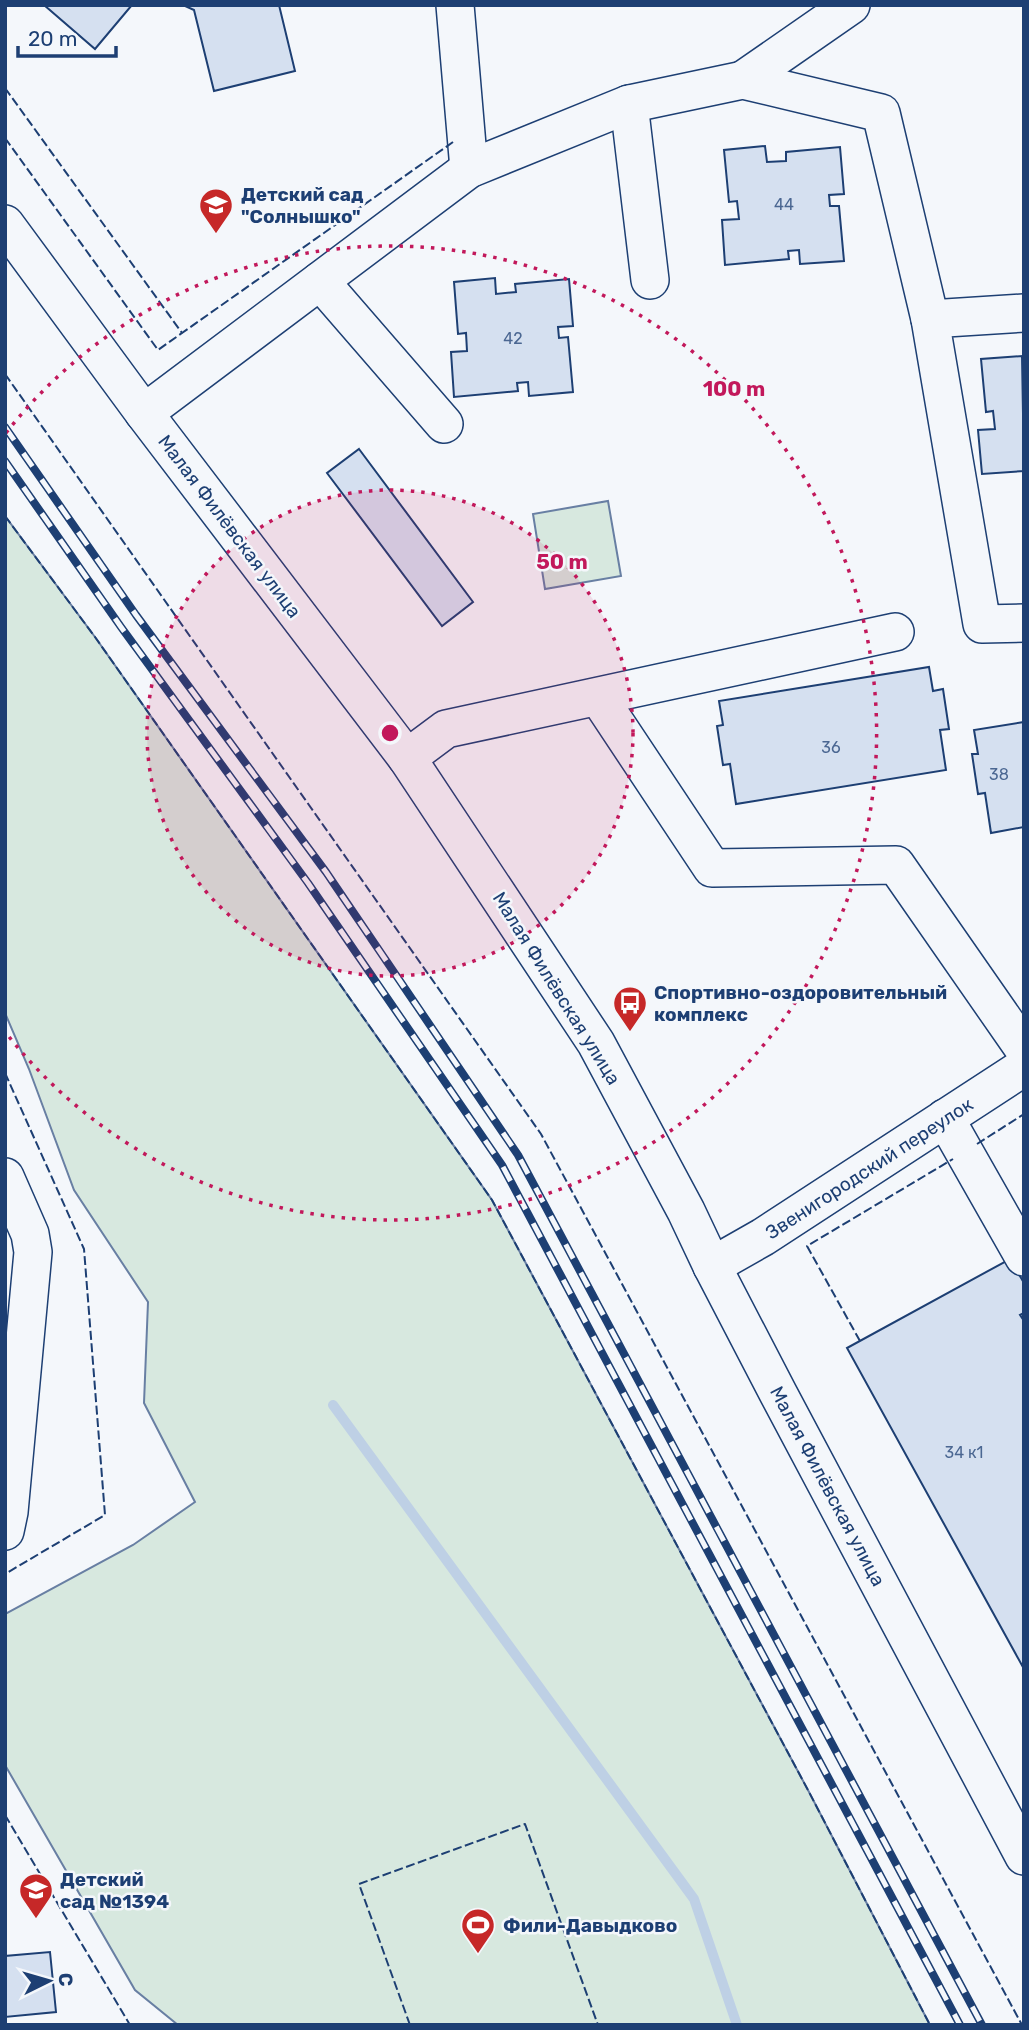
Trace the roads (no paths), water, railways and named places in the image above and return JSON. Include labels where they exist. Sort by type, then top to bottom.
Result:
[{"type":"street","points":[[455,5],[469,169]]},
{"type":"street","points":[[144,413],[469,169],[629,104],[743,80],[851,5]]},
{"type":"street","points":[[743,80],[881,113],[930,319],[982,624],[1024,623]]},
{"type":"street","points":[[629,104],[650,280]]},
{"type":"street","name":"Малая Филёвская улица","points":[[5,224],[144,413],[407,758],[596,1043],[1024,1856]]},
{"type":"street","points":[[320,281],[444,424]]},
{"type":"street","points":[[930,319],[1024,313]]},
{"type":"street","points":[[407,758],[446,729],[895,632]]},
{"type":"street","points":[[599,698],[712,868],[896,865],[1024,1049]]},
{"type":"street","name":"Звенигородский переулок","points":[[712,1266],[763,1237],[1024,1068]]},
{"type":"street","points":[[945,1118],[1024,1257]]},
{"type":"street","points":[[5,1177],[30,1234],[33,1252],[9,1513],[5,1531]]},
{"type":"waterway","points":[[333,1405],[694,1899],[737,2025]]},
{"type":"railway","points":[[5,427],[136,615],[326,872],[518,1155],[982,2025]]},
{"type":"railway","points":[[5,461],[121,627],[308,883],[502,1165],[960,2025]]},
{"type":"place","name":"Детский сад \"Солнышко\"","points":[[216,235]]},
{"type":"place","name":"Спортивно-оздоровительный комплекс","points":[[630,1033]]},
{"type":"place","name":"Детский сад №1394","points":[[36,1920]]},
{"type":"place","name":"Фили-Давыдково","points":[[478,1955]]}]
